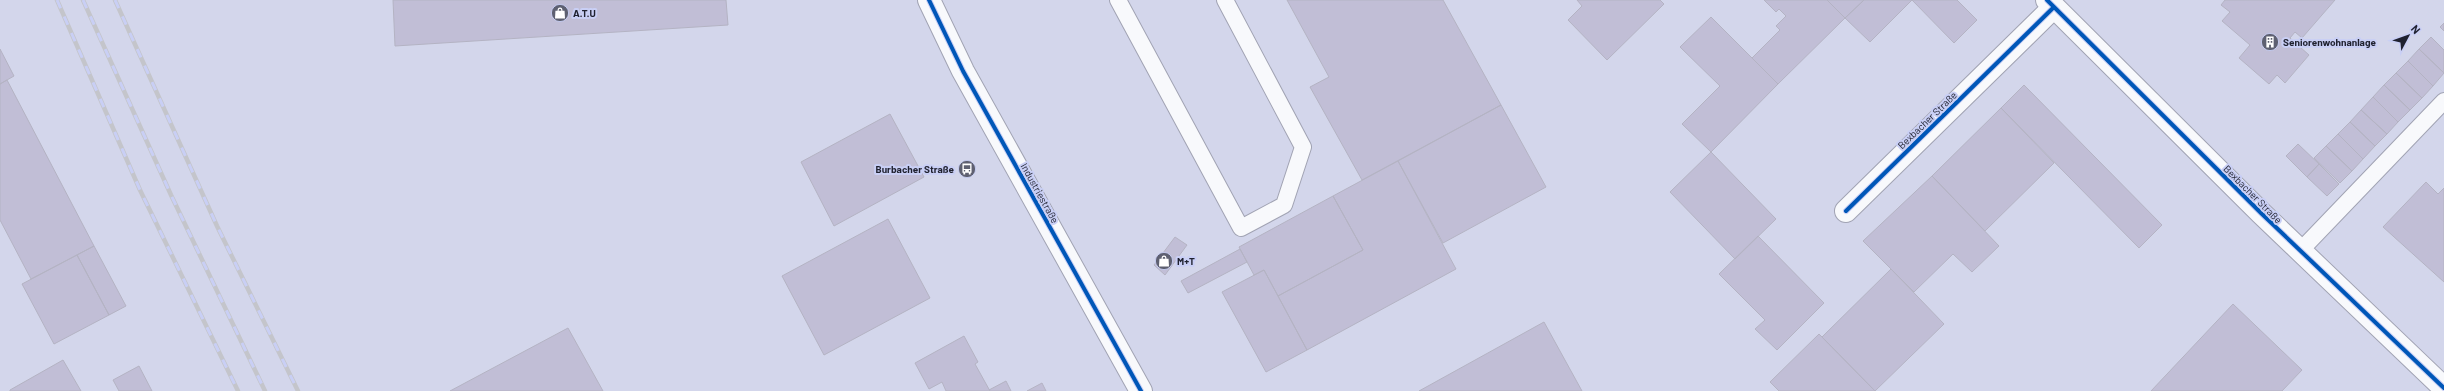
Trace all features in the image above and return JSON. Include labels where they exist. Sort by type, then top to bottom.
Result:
[{"type":"street","name":"Industriestraße","points":[[929,0],[963,71],[1141,391]]},
{"type":"street","name":"Bexbacher Straße","points":[[1846,211],[2051,4],[2300,251],[2444,388]]},
{"type":"lane","points":[[1118,0],[1241,228],[1284,205],[1303,147],[1225,0]]},
{"type":"lane","points":[[2300,251],[2444,101]]},
{"type":"building","name":"A.T.U","points":[[393,0],[726,0],[728,25],[395,46]]},
{"type":"building","points":[[1287,0],[1443,0],[1501,105],[1362,180],[1310,87],[1329,77]]},
{"type":"building","points":[[1577,0],[1660,0],[1664,4],[1607,60],[1568,20],[1582,6]]},
{"type":"building","points":[[1764,0],[1827,0],[1845,18],[1778,84],[1752,58],[1780,30],[1776,26],[1786,16],[1779,9],[1776,12]]},
{"type":"building","points":[[1827,0],[1864,0],[1845,18]]},
{"type":"building","points":[[1864,0],[1912,0],[1870,42],[1845,18]]},
{"type":"building","points":[[1912,0],[1957,0],[1977,20],[1954,43]]},
{"type":"building","name":"Seniorenwohnanlage","points":[[2225,0],[2335,0],[2302,38],[2295,32],[2290,38],[2309,55],[2285,83],[2277,75],[2269,84],[2239,58],[2250,45],[2222,21],[2230,12],[2221,5]]},
{"type":"building","points":[[1711,17],[1778,84],[1711,152],[1682,124],[1720,86],[1680,47]]},
{"type":"building","points":[[2444,23],[2444,31],[2440,27]]},
{"type":"building","points":[[2431,37],[2444,50],[2444,73],[2419,49]]},
{"type":"building","points":[[0,49],[14,76],[0,84]]},
{"type":"building","points":[[2419,49],[2444,73],[2433,86],[2408,61]]},
{"type":"building","points":[[2408,61],[2433,86],[2422,98],[2396,73]]},
{"type":"building","points":[[2396,73],[2422,98],[2410,110],[2384,85]]},
{"type":"building","points":[[7,80],[94,246],[31,279],[0,220],[0,84]]},
{"type":"building","points":[[2024,85],[2162,225],[2139,248],[2001,108]]},
{"type":"building","points":[[2384,85],[2410,110],[2398,122],[2373,97]]},
{"type":"building","points":[[2373,97],[2398,122],[2387,134],[2361,110]]},
{"type":"building","points":[[1501,105],[1546,187],[1443,243],[1398,161]]},
{"type":"building","points":[[2001,108],[2054,163],[1985,231],[1932,176]]},
{"type":"building","points":[[2361,110],[2387,134],[2375,146],[2350,122]]},
{"type":"building","points":[[890,114],[924,177],[834,226],[801,162]]},
{"type":"building","points":[[2350,122],[2375,146],[2363,159],[2338,134]]},
{"type":"building","points":[[2338,134],[2363,159],[2352,171],[2326,146]]},
{"type":"building","points":[[2298,144],[2319,164],[2307,177],[2286,156]]},
{"type":"building","points":[[2326,146],[2352,171],[2340,183],[2314,158]]},
{"type":"building","points":[[1711,152],[1776,219],[1735,259],[1670,192]]},
{"type":"building","points":[[1398,161],[1456,269],[1307,350],[1278,296],[1363,250],[1333,196]]},
{"type":"building","points":[[2319,164],[2339,184],[2327,196],[2307,177]]},
{"type":"building","points":[[1932,176],[1999,246],[1972,272],[1953,254],[1914,292],[1863,241]]},
{"type":"building","points":[[2426,182],[2438,194],[2444,188],[2444,282],[2383,227]]},
{"type":"building","points":[[1333,196],[1363,250],[1278,296],[1264,270],[1254,275],[1239,247]]},
{"type":"building","points":[[888,219],[930,298],[824,355],[782,276]]},
{"type":"building","points":[[1758,236],[1824,303],[1777,350],[1755,329],[1765,320],[1719,274]]},
{"type":"building","points":[[1175,237],[1187,245],[1165,275],[1154,265]]},
{"type":"building","points":[[94,246],[126,306],[109,315],[77,255]]},
{"type":"building","points":[[1240,249],[1247,262],[1188,293],[1181,281]]},
{"type":"building","points":[[77,255],[109,315],[54,344],[22,284]]},
{"type":"building","points":[[1891,269],[1944,324],[1875,391],[1822,337]]},
{"type":"building","points":[[1264,270],[1307,350],[1266,372],[1222,292]]},
{"type":"building","points":[[2233,304],[2302,370],[2282,391],[2151,391]]},
{"type":"building","points":[[1544,322],[1582,391],[1419,391]]},
{"type":"building","points":[[568,328],[603,391],[450,391]]},
{"type":"building","points":[[1819,334],[1875,391],[1779,391],[1770,382]]},
{"type":"building","points":[[964,336],[978,362],[975,364],[990,391],[946,391],[942,382],[929,389],[915,363]]},
{"type":"building","points":[[63,360],[81,391],[10,391],[10,390]]},
{"type":"building","points":[[139,366],[152,391],[119,391],[113,380]]},
{"type":"building","points":[[1006,381],[1011,391],[989,390]]},
{"type":"building","points":[[1042,383],[1046,391],[1027,391]]},
{"type":"railway","points":[[57,0],[140,190],[238,391]]},
{"type":"railway","points":[[83,0],[171,195],[265,391]]},
{"type":"railway","points":[[115,0],[217,226],[298,391]]},
{"type":"cycle path","points":[[929,0],[963,71],[1141,391]]},
{"type":"cycle path","points":[[2047,0],[2261,213],[2444,388]]},
{"type":"cycle path","points":[[1846,211],[2054,7]]},
{"type":"place","name":"A.T.U","points":[[560,13]]},
{"type":"place","name":"Seniorenwohnanlage","points":[[2270,42]]},
{"type":"place","name":"Burbacher Straße","points":[[967,169]]},
{"type":"place","name":"M+T","points":[[1164,261]]}]
